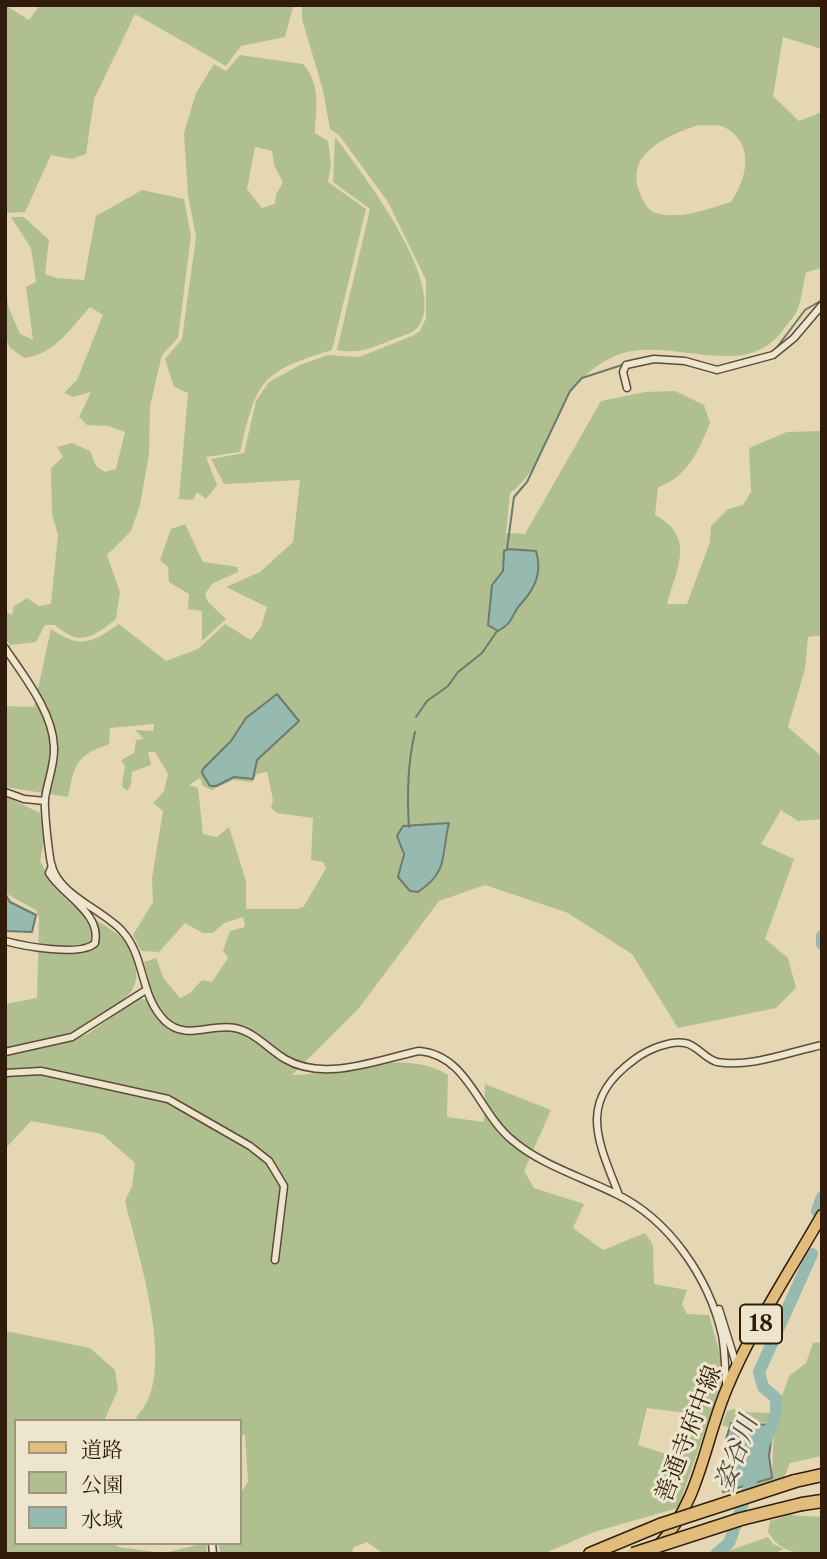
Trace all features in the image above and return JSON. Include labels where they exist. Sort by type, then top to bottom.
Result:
[{"type":"highway","points":[[590,1554],[660,1525],[795,1481],[822,1475]]},
{"type":"highway","points":[[633,1554],[714,1527],[822,1501]]},
{"type":"main road","name":"善通寺府中線","points":[[650,1554],[677,1524],[688,1503],[727,1388],[822,1214]]},
{"type":"street","points":[[627,388],[623,372],[626,365],[654,359],[685,361],[717,370],[773,355],[794,338],[822,305]]},
{"type":"street","points":[[5,648],[37,698],[53,737],[53,762],[45,801],[52,866],[65,886],[129,938],[138,956],[146,990],[160,1015],[176,1029],[191,1032],[233,1028],[243,1030],[283,1058],[311,1069],[348,1066],[419,1051],[442,1056],[462,1074],[494,1121],[521,1148],[619,1195],[656,1219],[693,1268],[722,1332],[727,1388]]},
{"type":"street","points":[[5,792],[23,799],[45,801]]},
{"type":"street","points":[[5,941],[60,949],[88,949],[95,943],[91,919],[54,881],[49,873],[52,866]]},
{"type":"street","points":[[5,1052],[72,1037],[146,990]]},
{"type":"street","points":[[619,1195],[600,1147],[596,1121],[601,1094],[623,1068],[641,1055],[677,1043],[689,1044],[717,1062],[776,1058],[822,1045]]},
{"type":"street","points":[[5,1073],[41,1072],[168,1099],[250,1146],[270,1161],[284,1186],[275,1260]]},
{"type":"street","points":[[719,1309],[738,1367]]},
{"type":"green space","points":[[5,5],[29,20],[40,5],[293,7],[285,37],[241,46],[226,66],[135,14],[94,99],[86,154],[72,159],[51,155],[25,212],[5,213]]},
{"type":"green space","points":[[302,5],[822,5],[822,49],[783,37],[773,96],[799,121],[822,112],[822,268],[806,272],[795,314],[766,346],[747,354],[726,356],[656,350],[634,351],[613,357],[591,370],[563,405],[536,463],[525,479],[510,493],[506,533],[525,534],[601,401],[645,392],[675,391],[704,405],[710,423],[691,462],[677,477],[658,487],[655,515],[676,533],[680,554],[667,604],[687,604],[710,542],[711,526],[728,509],[743,505],[751,492],[749,448],[787,432],[822,431],[822,635],[808,637],[805,669],[788,727],[822,757],[822,819],[798,821],[781,810],[761,844],[794,859],[765,939],[788,958],[796,988],[776,1008],[678,1028],[632,954],[568,913],[485,885],[439,901],[359,1008],[292,1075],[372,1064],[412,1063],[448,1075],[447,1117],[484,1122],[485,1084],[551,1110],[524,1171],[534,1188],[584,1204],[573,1228],[603,1250],[645,1233],[653,1245],[654,1284],[687,1290],[682,1304],[687,1314],[709,1315],[720,1354],[721,1385],[678,1508],[594,1532],[543,1554],[384,1554],[367,1542],[354,1547],[351,1554],[220,1554],[219,1545],[242,1545],[242,1491],[248,1482],[242,1419],[136,1417],[149,1399],[155,1374],[155,1345],[152,1314],[125,1201],[132,1186],[135,1163],[102,1134],[31,1121],[5,1149],[5,1004],[37,998],[39,918],[36,910],[5,893],[5,796],[40,813],[45,836],[40,861],[50,878],[72,905],[117,934],[130,950],[134,961],[136,976],[131,992],[68,1035],[68,1040],[88,1034],[139,998],[146,1000],[157,1014],[144,962],[156,958],[164,979],[180,998],[190,993],[202,980],[212,982],[228,958],[223,951],[230,931],[245,927],[243,917],[224,923],[213,933],[203,933],[185,923],[159,952],[141,951],[133,935],[153,902],[152,878],[163,811],[153,803],[164,791],[168,774],[155,752],[148,752],[151,765],[132,772],[131,785],[127,791],[122,786],[125,766],[121,760],[134,753],[136,740],[144,739],[135,730],[153,731],[154,724],[110,728],[109,744],[83,757],[75,768],[68,797],[5,787],[5,706],[34,707],[51,629],[70,639],[86,641],[101,636],[119,624],[166,661],[198,649],[225,624],[251,640],[261,627],[267,607],[226,587],[260,572],[293,542],[300,480],[224,484],[211,459],[244,453],[256,401],[269,382],[300,365],[328,355],[359,357],[420,331],[426,318],[426,280],[388,202],[339,135],[330,129],[323,90],[302,19]],"holes":[[[698,125],[726,128],[742,144],[745,163],[741,184],[731,202],[684,214],[665,215],[653,212],[644,202],[637,179],[638,167],[643,157],[662,141]],[[277,694],[299,722],[257,760],[250,780],[234,777],[216,786],[203,769],[231,741],[246,718]],[[267,772],[273,800],[271,808],[277,813],[313,818],[311,860],[323,862],[326,868],[304,906],[297,909],[246,909],[246,881],[229,827],[217,837],[203,834],[198,788],[189,785],[200,778],[203,786],[212,790],[233,780],[252,782],[257,774]],[[445,836],[445,852],[440,868],[418,892],[410,891],[398,877],[403,850]],[[647,1408],[687,1413],[696,1420],[695,1429],[683,1440],[678,1458],[638,1445]]]},
{"type":"green space","points":[[240,55],[303,64],[315,88],[315,133],[328,141],[331,164],[328,182],[366,209],[332,350],[289,365],[275,373],[257,394],[240,452],[206,457],[217,485],[206,499],[197,492],[193,500],[179,499],[188,393],[174,387],[165,359],[182,339],[196,237],[188,195],[184,133],[196,93],[214,64],[226,71]],"holes":[[[255,147],[272,151],[274,165],[283,182],[276,195],[275,204],[262,208],[247,189]]]},
{"type":"green space","points":[[335,137],[398,229],[422,285],[425,308],[418,327],[407,335],[360,351],[337,350],[370,209],[333,182]]},
{"type":"green space","points":[[142,190],[184,199],[191,236],[178,338],[162,355],[150,406],[149,454],[140,505],[131,531],[107,555],[120,592],[116,619],[93,635],[79,638],[55,625],[45,625],[36,642],[10,645],[5,638],[5,611],[12,615],[14,606],[27,598],[39,606],[51,604],[58,535],[52,514],[51,468],[63,457],[57,447],[72,443],[90,451],[96,466],[105,472],[116,469],[125,432],[108,426],[87,425],[79,417],[91,392],[73,397],[64,393],[77,380],[103,315],[90,307],[61,339],[35,356],[24,358],[10,348],[5,337],[5,273],[8,306],[20,334],[33,340],[26,287],[36,282],[31,248],[11,217],[24,217],[49,240],[45,274],[56,278],[84,280],[96,216]]},
{"type":"green space","points":[[185,524],[203,562],[238,567],[238,572],[212,584],[205,594],[208,602],[226,619],[202,641],[202,611],[188,609],[189,594],[169,582],[168,567],[160,560],[171,529]]},
{"type":"green space","points":[[5,1331],[90,1348],[115,1370],[118,1390],[105,1419],[14,1419],[14,1545],[116,1545],[164,1553],[206,1545],[207,1554],[5,1554]]},
{"type":"green space","points":[[822,1342],[822,1456],[790,1463],[778,1492],[748,1502],[752,1484],[772,1478],[774,1424],[789,1376],[806,1363],[813,1343]]},
{"type":"green space","points":[[735,1409],[737,1412],[773,1413],[770,1423],[731,1421],[728,1427],[722,1425],[727,1411]]},
{"type":"green space","points":[[789,1515],[822,1517],[822,1554],[791,1551],[773,1539],[768,1532],[770,1521]]},
{"type":"green space","points":[[768,1537],[773,1544],[784,1549],[773,1554],[719,1554]]},
{"type":"water","points":[[504,551],[536,551],[538,574],[533,588],[510,622],[498,631],[488,625],[492,585],[503,571]]},
{"type":"water","points":[[277,694],[299,721],[257,760],[253,779],[234,777],[216,786],[210,786],[202,773],[203,769],[231,741],[246,718]]},
{"type":"water","points":[[449,823],[440,869],[418,892],[410,891],[398,877],[404,854],[397,836],[403,826]]},
{"type":"water","points":[[5,894],[10,902],[36,915],[32,932],[5,931]]},
{"type":"water","points":[[731,1423],[773,1425],[769,1456],[772,1478],[723,1492],[728,1463],[726,1439]]},
{"type":"waterway","points":[[775,350],[805,310],[822,300]]},
{"type":"waterway","points":[[716,367],[760,355]]},
{"type":"waterway","points":[[507,549],[514,497],[527,482],[570,391],[582,378],[625,364]]},
{"type":"waterway","points":[[416,717],[427,701],[448,686],[458,672],[482,653],[497,631]]},
{"type":"waterway","points":[[409,827],[409,779],[415,732]]},
{"type":"waterway","name":"姿谷川","points":[[822,936],[822,944]]},
{"type":"waterway","name":"姿谷川","points":[[817,1211],[822,1197]]},
{"type":"waterway","name":"姿谷川","points":[[766,1440],[776,1413],[776,1398],[763,1387],[759,1372],[812,1254]]},
{"type":"waterway","name":"姿谷川","points":[[716,1554],[729,1543],[755,1470]]}]
